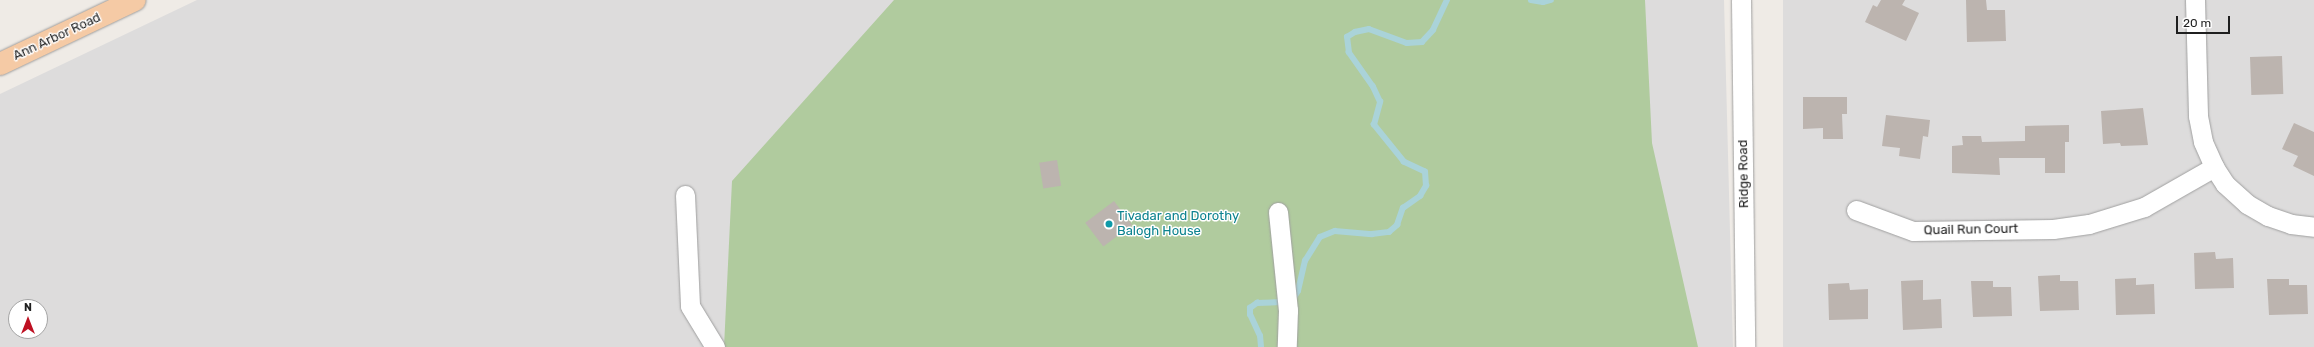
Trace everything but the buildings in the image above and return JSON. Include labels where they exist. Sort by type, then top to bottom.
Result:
[{"type":"main road","name":"Ann Arbor Road","points":[[0,64],[135,0]]},
{"type":"street","name":"Ridge Road","points":[[1741,0],[1745,347]]},
{"type":"street","points":[[2195,0],[2198,116],[2203,142],[2214,167],[2225,184],[2247,204],[2268,216],[2291,224],[2314,227]]},
{"type":"street","name":"Quail Run Court","points":[[1856,210],[1913,231],[2053,229],[2089,224],[2144,206],[2214,167]]},
{"type":"street","points":[[685,195],[690,306],[715,347]]},
{"type":"street","points":[[1278,212],[1288,310],[1288,347]]},
{"type":"shaded area","points":[[197,0],[1724,0],[1733,347],[0,347],[0,94]]},
{"type":"shaded area","points":[[1783,0],[2314,0],[2314,347],[1783,347]]},
{"type":"green space","points":[[894,0],[1645,0],[1652,143],[1698,347],[724,347],[732,181]]},
{"type":"waterway","points":[[1293,299],[1298,291],[1305,261],[1320,237],[1335,231],[1372,234],[1389,232],[1397,225],[1403,208],[1420,196],[1426,186],[1425,172],[1404,162],[1374,125],[1380,102],[1373,87],[1349,53],[1347,37],[1355,32],[1369,29],[1407,43],[1422,42],[1433,30],[1447,0]]},
{"type":"waterway","points":[[1531,0],[1543,2],[1551,0]]},
{"type":"waterway","points":[[1261,347],[1260,336],[1250,315],[1250,308],[1257,303],[1282,302]]},
{"type":"place","name":"Tivadar and Dorothy Balogh House","points":[[1109,224]]}]
